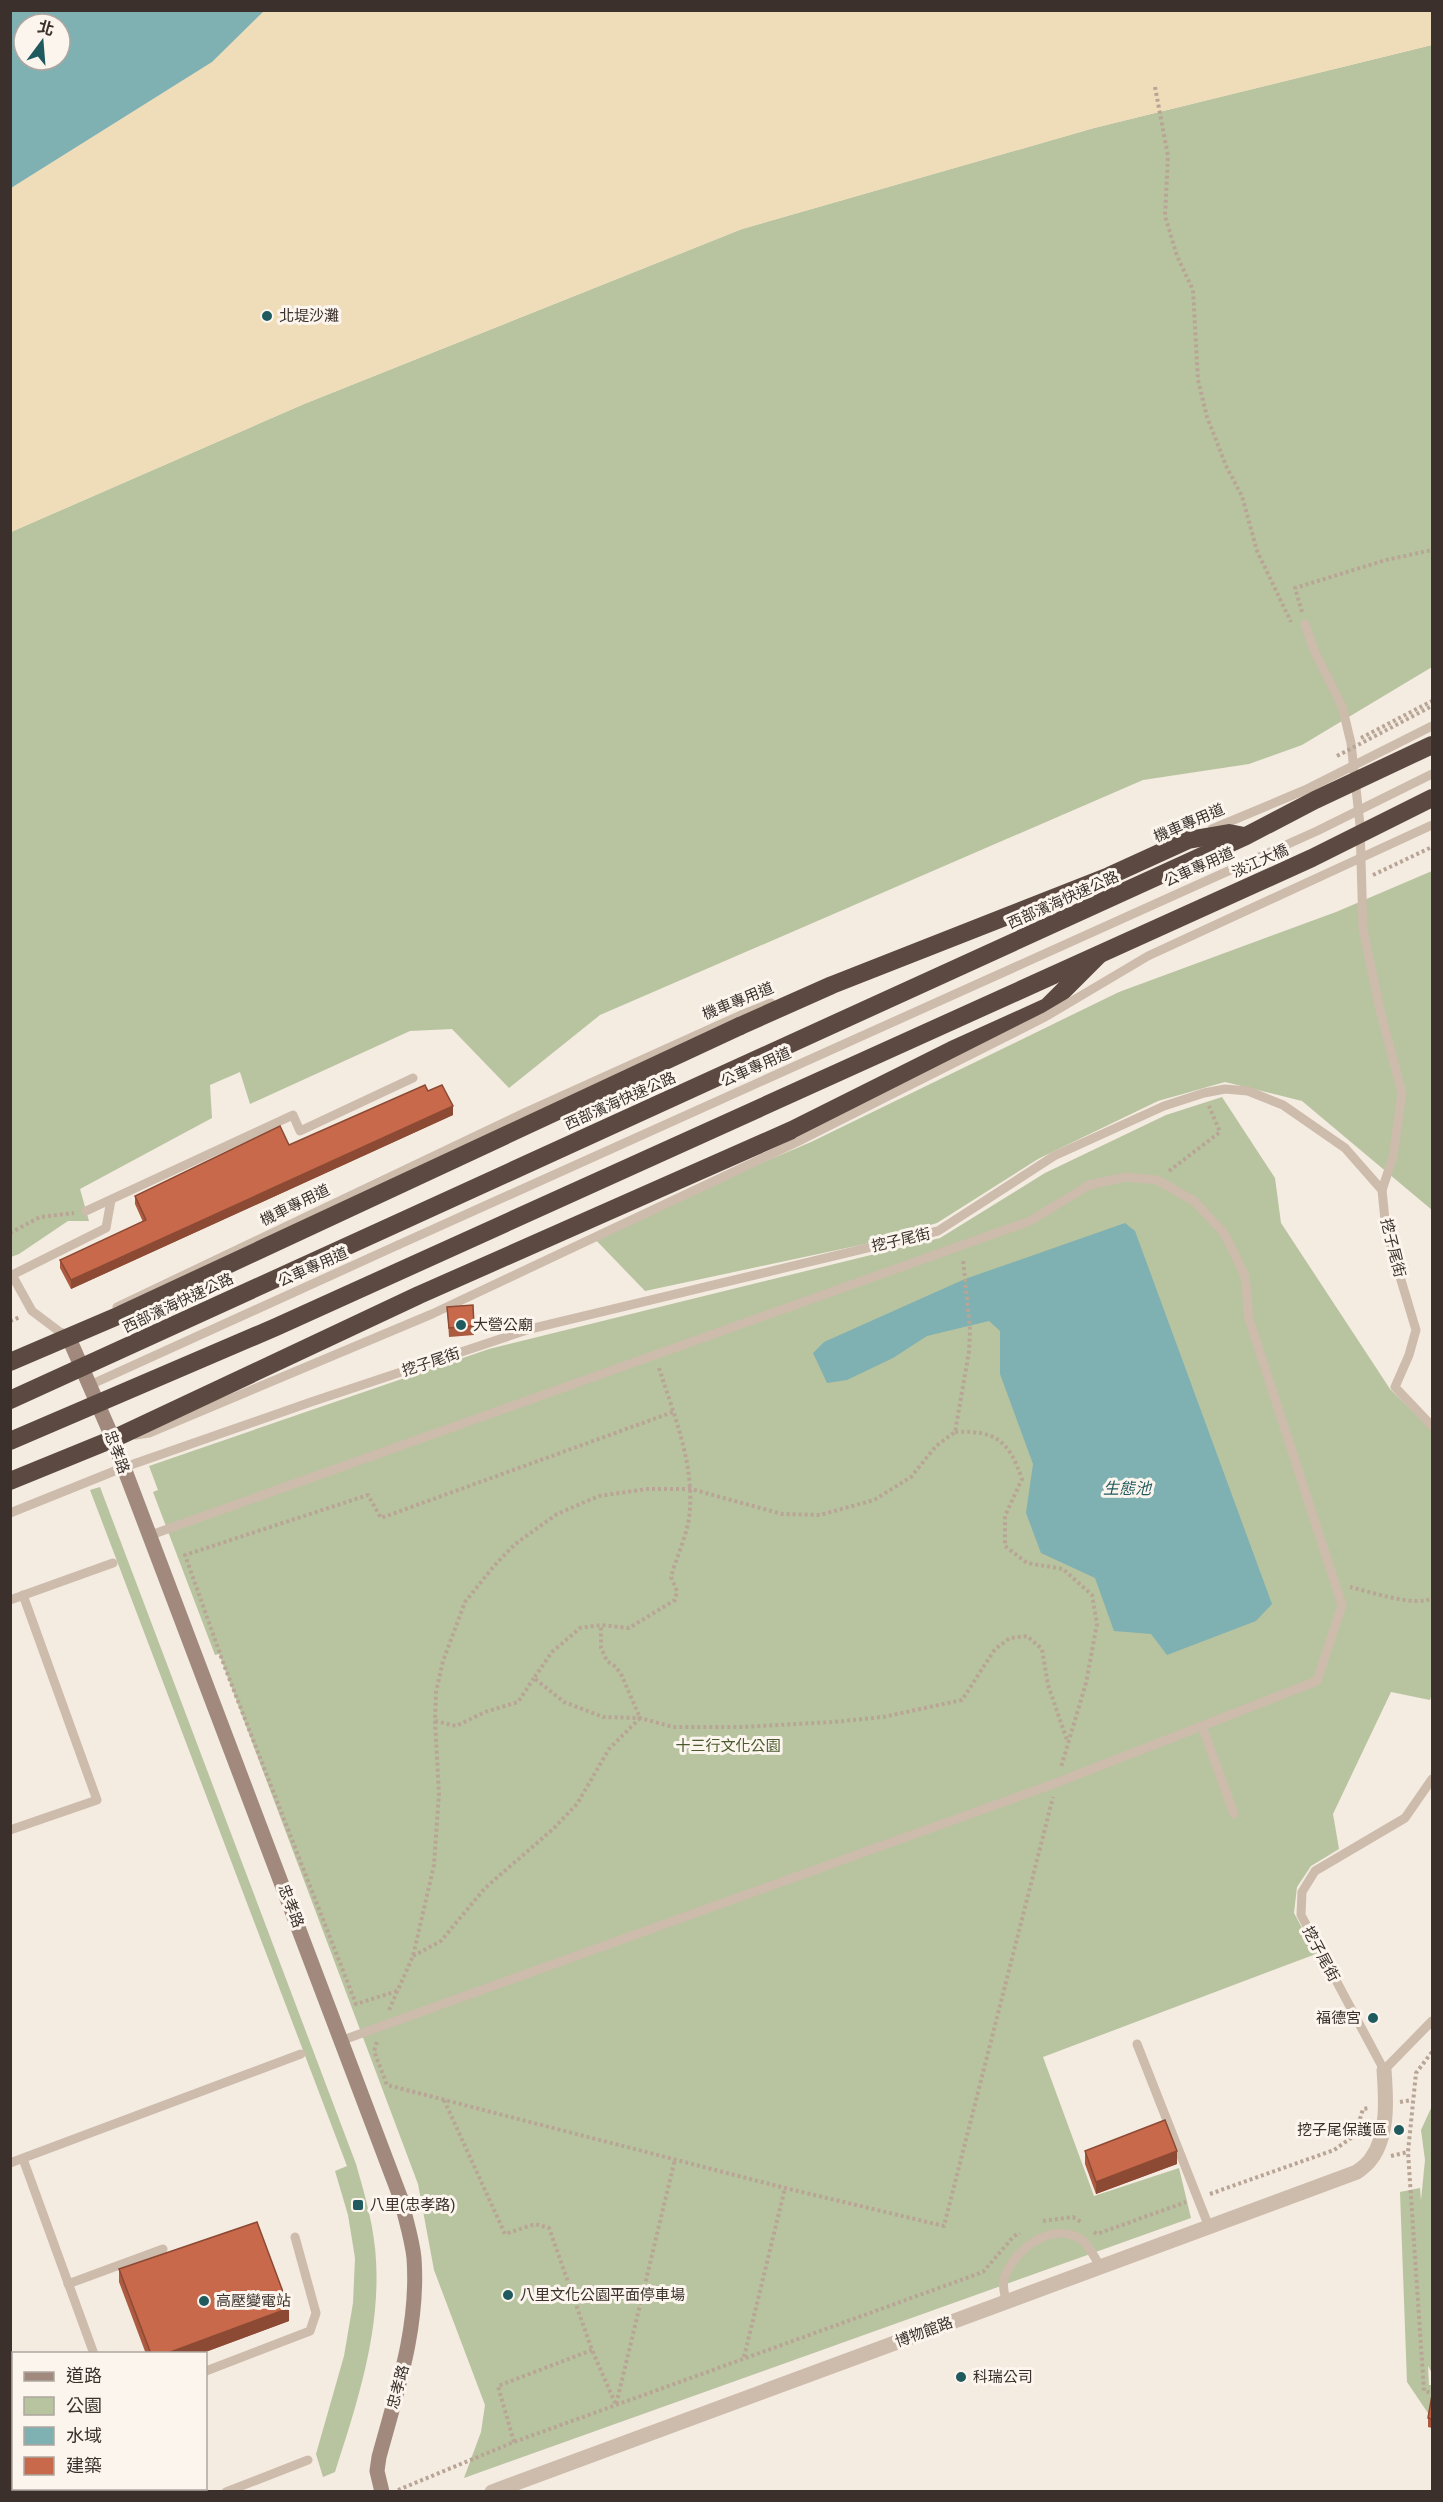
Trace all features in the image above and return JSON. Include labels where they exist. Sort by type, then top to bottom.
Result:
[{"type":"highway","name":"淡江大橋","points":[[1246,836],[1315,800],[1432,745]]},
{"type":"highway","name":"淡江大橋","points":[[1100,954],[1312,858],[1432,798]]},
{"type":"highway","points":[[10,1362],[120,1315],[368,1192],[832,985],[1109,876],[1188,840],[1229,833],[1246,836]]},
{"type":"highway","name":"西部濱海快速公路","points":[[10,1400],[1246,836]]},
{"type":"highway","points":[[10,1481],[113,1439],[419,1295],[792,1130],[952,1050],[1047,1007],[1100,954]]},
{"type":"highway","points":[[10,1441],[287,1322],[1100,954]]},
{"type":"street","name":"忠孝路","points":[[68,1336],[113,1439],[148,1536],[343,2040],[401,2199],[414,2254],[416,2289],[413,2325],[405,2363],[377,2471],[382,2492]]},
{"type":"street","name":"挖子尾街","points":[[1357,2172],[1371,2159],[1379,2143],[1386,2104],[1384,2070]]},
{"type":"street","name":"博物館路","points":[[492,2492],[1357,2172]]},
{"type":"lane","points":[[1305,624],[1314,650],[1342,706],[1351,744],[1360,825],[1363,929],[1380,1010],[1402,1093],[1393,1157],[1382,1190]]},
{"type":"lane","name":"機車專用道","points":[[368,1192],[741,1015],[1108,873],[1305,790],[1432,726]]},
{"type":"lane","name":"公車專用道","points":[[90,1385],[1317,831],[1432,774]]},
{"type":"lane","points":[[113,1439],[149,1433],[432,1314],[799,1141],[945,1068],[1045,1017],[1148,956],[1432,825]]},
{"type":"lane","points":[[86,1211],[293,1115],[300,1131],[413,1078]]},
{"type":"lane","name":"挖子尾街","points":[[10,1514],[122,1468],[530,1329],[939,1231],[1054,1156],[1141,1116],[1204,1093],[1225,1089],[1248,1091],[1283,1106],[1345,1148],[1382,1190],[1386,1230],[1416,1330],[1409,1355],[1395,1387],[1432,1426]]},
{"type":"lane","points":[[148,1536],[1030,1221],[1089,1185],[1126,1177],[1157,1180],[1194,1201],[1224,1233],[1245,1276],[1249,1319],[1342,1605],[1317,1681],[1056,1783],[343,2040]]},
{"type":"lane","points":[[68,1336],[32,1311],[12,1275],[106,1228],[111,1200]]},
{"type":"lane","points":[[10,1600],[113,1563]]},
{"type":"lane","points":[[10,1830],[97,1800],[23,1595]]},
{"type":"lane","points":[[1202,1726],[1234,1814]]},
{"type":"lane","name":"挖子尾街","points":[[1384,2070],[1301,1915],[1302,1892],[1316,1871],[1405,1818],[1432,1779]]},
{"type":"lane","points":[[1384,2070],[1432,2021]]},
{"type":"lane","points":[[1137,2044],[1209,2227]]},
{"type":"lane","points":[[10,2163],[301,2054]]},
{"type":"lane","points":[[23,2159],[93,2352]]},
{"type":"lane","points":[[1006,2302],[1003,2280],[1014,2260],[1035,2240],[1060,2233],[1082,2240],[1101,2267]]},
{"type":"lane","points":[[207,2371],[310,2331],[315,2313],[295,2237]]},
{"type":"lane","points":[[68,2284],[163,2249]]},
{"type":"lane","points":[[226,2492],[308,2460]]},
{"type":"path","points":[[1155,87],[1168,156],[1166,216],[1177,255],[1193,290],[1197,380],[1211,427],[1227,468],[1242,496],[1257,551],[1292,625]]},
{"type":"path","points":[[1305,624],[1295,588],[1386,560],[1432,550]]},
{"type":"path","points":[[1351,744],[1432,701]]},
{"type":"path","points":[[1362,880],[1432,848]]},
{"type":"path","points":[[1157,1180],[1220,1132],[1204,1093]]},
{"type":"path","points":[[10,1233],[40,1217],[86,1211]]},
{"type":"path","points":[[955,1432],[969,1352],[970,1330],[965,1271]]},
{"type":"path","points":[[435,1721],[456,1726],[484,1712],[518,1702],[552,1652],[580,1628],[601,1625],[629,1628],[675,1600],[677,1590],[671,1577],[689,1521],[691,1489],[673,1412],[655,1356]]},
{"type":"path","points":[[397,1991],[356,2004],[224,1665],[185,1555],[368,1495],[381,1518],[673,1412]]},
{"type":"path","points":[[975,1431],[996,1438],[1013,1453],[1022,1479],[1005,1516],[1005,1546],[1027,1563],[1064,1569],[1092,1595],[1097,1624],[1086,1683],[1056,1783],[944,2226],[785,2188],[387,2085],[374,2051],[382,2025],[413,1956],[434,1865],[439,1792],[435,1721],[436,1692],[443,1661],[465,1602],[494,1566],[515,1544],[556,1514],[599,1496],[647,1489],[691,1489],[782,1514],[820,1515],[873,1500],[911,1477],[936,1446],[955,1432],[975,1431]]},
{"type":"path","points":[[1335,1582],[1389,1597],[1428,1601],[1432,1598]]},
{"type":"path","points":[[601,1625],[601,1647],[607,1661],[616,1667],[622,1676],[640,1718]]},
{"type":"path","points":[[534,1678],[564,1702],[603,1717],[640,1718],[672,1726],[742,1727],[834,1722],[906,1712],[962,1700],[995,1650],[1010,1638],[1027,1636],[1042,1649],[1047,1685],[1068,1740]]},
{"type":"path","points":[[413,1956],[441,1941],[485,1888],[552,1830],[577,1804],[609,1749],[640,1718]]},
{"type":"path","points":[[1432,2052],[1416,2073],[1408,2152],[1424,2391],[1432,2393]]},
{"type":"path","points":[[444,2100],[505,2234],[535,2224],[549,2228],[591,2350],[616,2405]]},
{"type":"path","points":[[1038,2223],[1047,2219],[1073,2217],[1097,2234],[1334,2150],[1355,2135],[1363,2109],[1386,2104]]},
{"type":"path","points":[[616,2405],[675,2159]]},
{"type":"path","points":[[744,2357],[785,2188]]},
{"type":"path","points":[[394,2492],[514,2442],[983,2272],[1014,2236],[1022,2232]]},
{"type":"path","points":[[514,2442],[498,2386],[591,2350]]},
{"type":"green space","points":[[1432,45],[1432,667],[1302,745],[1249,764],[1143,780],[600,1015],[509,1088],[452,1029],[410,1031],[250,1104],[240,1072],[210,1085],[212,1118],[80,1189],[89,1221],[68,1221],[11,1257],[11,532],[304,404],[742,229],[1094,128]]},
{"type":"green space","points":[[1432,871],[1432,1210],[1302,1101],[1225,1082],[1158,1101],[1038,1159],[937,1223],[870,1243],[645,1291],[591,1235],[811,1142],[1119,992],[1336,912]]},
{"type":"green space","name":"十三行文化公園","points":[[1222,1097],[1275,1178],[1281,1223],[1390,1389],[1432,1430],[1432,1694],[1430,1700],[1391,1692],[1333,1814],[1339,1849],[1311,1866],[1297,1887],[1294,1913],[1316,1954],[1043,2057],[1094,2196],[1179,2168],[1191,2218],[464,2478],[481,2432],[485,2405],[434,2270],[418,2184],[219,1654],[215,1655],[153,1492],[158,1490],[149,1466],[489,1349],[940,1238],[1045,1173],[1166,1115]]},
{"type":"green space","points":[[100,1487],[356,2164],[370,2216],[377,2277],[367,2362],[335,2472],[323,2477],[316,2454],[344,2356],[353,2303],[355,2258],[348,2215],[335,2171],[347,2166],[90,1490]]},
{"type":"green space","points":[[1432,2106],[1432,2373],[1428,2366],[1429,2385],[1432,2385],[1432,2419],[1407,2382],[1400,2192],[1420,2188],[1421,2200],[1425,2160],[1421,2130]]},
{"type":"sand","name":"北堤沙灘","points":[[264,11],[1432,11],[1432,45],[1094,128],[742,229],[304,404],[11,532],[11,188],[212,62]]},
{"type":"water","points":[[11,10],[264,10],[212,62],[11,188]]},
{"type":"water","name":"生態池","points":[[1125,1223],[1135,1231],[1272,1604],[1256,1621],[1167,1655],[1151,1634],[1114,1631],[1095,1578],[1041,1553],[1026,1513],[1033,1464],[1000,1374],[1000,1331],[989,1321],[927,1336],[893,1358],[847,1380],[827,1383],[813,1353],[824,1342],[965,1279]]},
{"type":"building","points":[[425,1085],[428,1091],[442,1085],[453,1106],[71,1280],[60,1260],[146,1220],[135,1196],[280,1126],[289,1145]]},
{"type":"building","points":[[473,1305],[474,1326],[449,1328],[447,1307]]},
{"type":"building","points":[[1165,2120],[1177,2151],[1096,2182],[1085,2151]]},
{"type":"building","name":"高壓變電站","points":[[257,2222],[289,2308],[170,2352],[150,2352],[119,2269]]},
{"type":"building","points":[[1432,2395],[1432,2419],[1428,2418]]},
{"type":"place","name":"北堤沙灘","points":[[267,316]]},
{"type":"place","name":"大營公廟","points":[[461,1325]]},
{"type":"place","name":"福德宮","points":[[1373,2018]]},
{"type":"place","name":"挖子尾保護區","points":[[1399,2130]]},
{"type":"place","name":"八里(忠孝路)","points":[[358,2205]]},
{"type":"place","name":"八里文化公園平面停車場","points":[[508,2295]]},
{"type":"place","name":"高壓變電站","points":[[204,2301]]},
{"type":"place","name":"科瑞公司","points":[[961,2377]]}]
